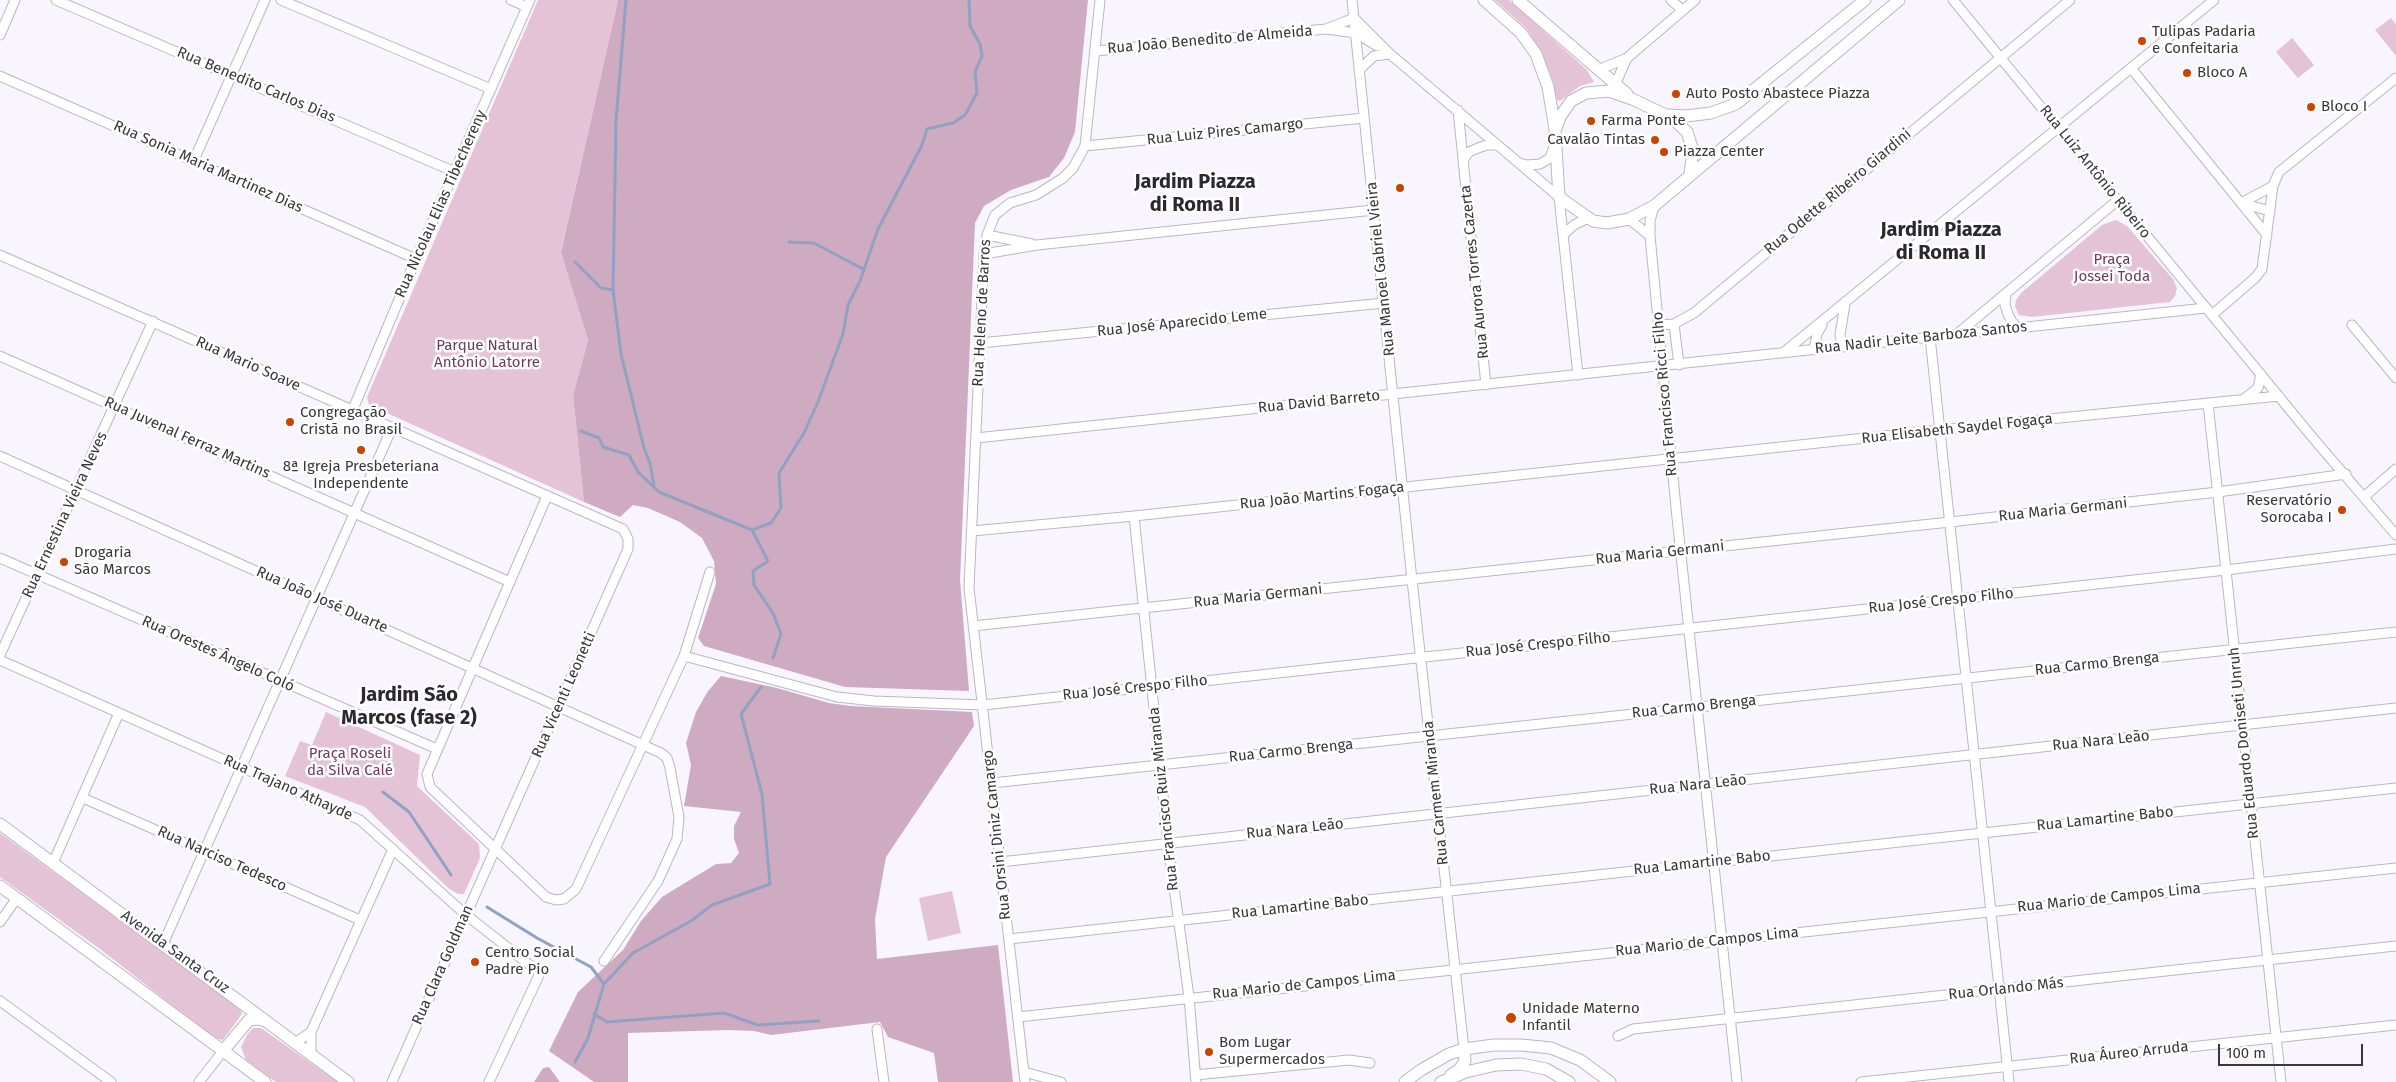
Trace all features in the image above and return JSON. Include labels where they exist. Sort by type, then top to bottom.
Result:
[{"type":"main road","points":[[1484,0],[1521,33],[1536,54],[1548,87],[1555,131],[1559,198],[1588,218],[1607,223],[1629,219],[1654,206],[1899,0]]},
{"type":"main road","points":[[1518,0],[1632,99]]},
{"type":"main road","points":[[1666,114],[1686,116],[1712,113],[1736,104],[1865,0]]},
{"type":"main road","points":[[1555,131],[1568,105],[1586,93],[1609,91],[1666,114],[1682,127],[1690,139],[1693,151],[1690,174]]},
{"type":"main road","name":"Avenida Santa Cruz","points":[[0,824],[271,1023],[348,1082]]},
{"type":"main road","points":[[0,886],[265,1082]]},
{"type":"main road","points":[[222,1051],[249,1020],[258,1019],[271,1023]]},
{"type":"main road","points":[[240,1064],[236,1039],[249,1020]]},
{"type":"main road","points":[[1405,1082],[1421,1070],[1449,1054],[1464,1049],[1512,1045],[1551,1048],[1580,1060],[1610,1082]]},
{"type":"main road","points":[[1443,1080],[1462,1065],[1465,1060],[1464,1049]]},
{"type":"main road","points":[[1443,1080],[1496,1065],[1521,1064],[1546,1069],[1569,1082]]},
{"type":"street","points":[[0,35],[16,0]]},
{"type":"street","name":"Rua Benedito Carlos Dias","points":[[56,0],[455,172]]},
{"type":"street","points":[[194,160],[265,0]]},
{"type":"street","points":[[281,0],[491,89]]},
{"type":"street","points":[[511,0],[529,3]]},
{"type":"street","name":"Rua Heleno de Barros","points":[[969,588],[986,235],[995,215],[1002,208],[1036,195],[1057,183],[1073,168],[1085,146],[1100,0]]},
{"type":"street","name":"Rua Manoel Gabriel Vieira","points":[[1352,0],[1408,538]]},
{"type":"street","points":[[1671,0],[1682,10]]},
{"type":"street","points":[[1598,70],[1627,58],[1695,0]]},
{"type":"street","name":"Rua Luiz Antônio Ribeiro","points":[[1954,0],[2313,438],[2365,496],[2396,535]]},
{"type":"street","name":"Rua Odette Ribeiro Giardini","points":[[1659,325],[1674,324],[1694,313],[2070,0]]},
{"type":"street","points":[[1783,354],[2214,0]]},
{"type":"street","name":"Rua Nicolau Elias Tibechereny","points":[[353,409],[416,259],[529,3]]},
{"type":"street","name":"Rua João Benedito de Almeida","points":[[1326,30],[1354,18],[1390,54],[1559,198]]},
{"type":"street","name":"Rua João Benedito de Almeida","points":[[1095,51],[1326,30],[1356,33],[1390,54]]},
{"type":"street","points":[[1359,70],[1374,56],[1390,54]]},
{"type":"street","points":[[1615,85],[1627,58]]},
{"type":"street","points":[[2131,68],[2267,235]]},
{"type":"street","name":"Rua Sonia Maria Martinez Dias","points":[[0,76],[416,259]]},
{"type":"street","points":[[2209,311],[2260,273],[2264,263],[2273,186],[2279,172],[2396,78]]},
{"type":"street","name":"Rua Aurora Torres Cazerta","points":[[1458,110],[1486,385]]},
{"type":"street","name":"Rua Luiz Pires Camargo","points":[[1085,146],[1364,118]]},
{"type":"street","points":[[1516,162],[1534,166],[1546,162],[1553,153],[1555,131]]},
{"type":"street","points":[[1463,160],[1469,152],[1478,148],[1487,145],[1497,145]]},
{"type":"street","points":[[2241,203],[2273,186]]},
{"type":"street","points":[[1559,198],[1578,374]]},
{"type":"street","points":[[1956,334],[2118,200]]},
{"type":"street","points":[[2241,203],[2270,211]]},
{"type":"street","name":"Rua Francisco Ricci Filho","points":[[1654,206],[1650,221],[1650,236],[1662,367],[1737,1082]]},
{"type":"street","points":[[984,254],[1037,245],[1374,210]]},
{"type":"street","points":[[1563,234],[1574,224],[1588,218]]},
{"type":"street","points":[[1629,219],[1650,236]]},
{"type":"street","points":[[986,235],[1037,245]]},
{"type":"street","name":"Rua Mario Soave","points":[[0,256],[153,321],[623,529],[628,539]]},
{"type":"street","points":[[2180,310],[2190,299],[2191,289]]},
{"type":"street","points":[[2006,294],[2005,305],[2008,314],[2018,328]]},
{"type":"street","name":"Rua José Aparecido Leme","points":[[980,343],[1384,304]]},
{"type":"street","points":[[1844,347],[1840,335],[1845,304]]},
{"type":"street","name":"Rua Nadir Leite Barboza Santos","points":[[1662,367],[2180,310],[2209,311]]},
{"type":"street","points":[[1814,350],[1817,334],[1826,319]]},
{"type":"street","name":"Rua Ernestina Vieira Neves","points":[[0,655],[116,406],[153,321]]},
{"type":"street","points":[[1674,324],[1679,365]]},
{"type":"street","points":[[2352,325],[2396,378]]},
{"type":"street","points":[[1930,337],[2009,1082]]},
{"type":"street","name":"Rua Juvenal Ferraz Martins","points":[[0,356],[510,582]]},
{"type":"street","name":"Rua David Barreto","points":[[976,438],[1578,374],[1662,367]]},
{"type":"street","points":[[2242,399],[2251,395],[2258,388],[2261,374]]},
{"type":"street","name":"Rua Elisabeth Saydel Fogaça","points":[[1672,460],[1940,430],[2279,396]]},
{"type":"street","name":"Rua Eduardo Doniseti Unruh","points":[[2208,403],[2281,1082]]},
{"type":"street","points":[[163,944],[392,428]]},
{"type":"street","name":"Rua João José Duarte","points":[[0,456],[643,743],[667,758],[679,816],[677,839],[658,881],[604,961]]},
{"type":"street","name":"Rua João Martins Fogaça","points":[[972,531],[1672,460]]},
{"type":"street","points":[[2365,496],[2396,469]]},
{"type":"street","name":"Rua Maria Germani","points":[[973,626],[1950,522],[2218,492],[2346,474]]},
{"type":"street","points":[[547,496],[474,667],[436,749],[427,774],[427,781],[430,787],[546,897],[556,900],[564,899],[576,889],[684,656],[710,572]]},
{"type":"street","name":"Rua Francisco Ruiz Miranda","points":[[1134,516],[1159,765],[1177,920],[1189,997],[1196,1079]]},
{"type":"street","name":"Rua Carmem Miranda","points":[[1408,538],[1464,1049]]},
{"type":"street","name":"Rua Vicenti Leonetti","points":[[495,849],[628,549],[628,539]]},
{"type":"street","name":"Rua José Crespo Filho","points":[[684,656],[837,697],[874,701],[983,704],[1957,600],[2396,549]]},
{"type":"street","name":"Rua Orestes Ângelo Coló","points":[[0,558],[436,749]]},
{"type":"street","name":"Rua Orsini Diniz Camargo","points":[[969,588],[1025,1082]]},
{"type":"street","name":"Rua Carmo Brenga","points":[[992,783],[2396,632]]},
{"type":"street","name":"Rua Trajano Athayde","points":[[0,660],[360,820],[465,914],[540,973],[489,1082]]},
{"type":"street","name":"Rua Nara Leão","points":[[1000,862],[2396,708]]},
{"type":"street","points":[[52,862],[83,798],[119,713]]},
{"type":"street","name":"Rua Lamartine Babo","points":[[1009,940],[1177,920],[2396,788]]},
{"type":"street","name":"Rua Narciso Tedesco","points":[[83,798],[360,920]]},
{"type":"street","points":[[310,1053],[311,1032],[393,849]]},
{"type":"street","name":"Rua Clara Goldman","points":[[392,1082],[495,849]]},
{"type":"street","name":"Rua Mario de Campos Lima","points":[[1018,1017],[1189,997],[2396,868]]},
{"type":"street","points":[[0,922],[17,898]]},
{"type":"street","name":"Rua Orlando Más","points":[[1618,1036],[1633,1029],[2396,946]]},
{"type":"street","points":[[0,1001],[111,1082]]},
{"type":"street","name":"Rua Áureo Arruda","points":[[1861,1082],[2396,1025]]},
{"type":"street","points":[[877,1029],[884,1082]]},
{"type":"street","points":[[296,1042],[311,1032]]},
{"type":"street","points":[[199,1082],[222,1051]]},
{"type":"street","points":[[1196,1079],[1349,1060],[1370,1063]]},
{"type":"street","points":[[1024,1072],[1061,1082]]},
{"type":"green space","name":"Parque Natural Antônio Latorre","points":[[538,0],[618,0],[561,251],[588,340],[573,395],[584,502],[369,405],[367,397]]},
{"type":"green space","points":[[1495,0],[1509,0],[1587,70],[1594,82],[1580,86],[1560,101],[1557,100],[1553,81],[1544,58],[1527,29]]},
{"type":"green space","points":[[2391,18],[2396,24],[2396,56],[2375,30]]},
{"type":"green space","points":[[2292,38],[2314,65],[2298,78],[2276,52]]},
{"type":"green space","name":"Praça Jossei Toda","points":[[2116,220],[2127,226],[2173,279],[2177,288],[2175,296],[2170,302],[2032,317],[2019,315],[2015,307],[2016,300],[2021,293],[2102,225]]},
{"type":"green space","name":"Praça Roseli da Silva Calé","points":[[326,712],[420,755],[417,786],[479,844],[480,858],[464,894],[458,894],[448,888],[365,807],[285,776],[300,741],[312,745]]},
{"type":"green space","points":[[0,833],[240,1008],[242,1014],[223,1040],[214,1038],[100,949],[0,877]]},
{"type":"green space","points":[[952,891],[961,933],[928,941],[919,898]]},
{"type":"green space","points":[[253,1028],[261,1028],[338,1082],[276,1082],[246,1060],[241,1047]]},
{"type":"shaded area","points":[[618,0],[1088,0],[1075,132],[1064,158],[1049,177],[1011,190],[984,206],[975,223],[960,580],[969,691],[845,687],[704,646],[698,638],[716,584],[714,561],[702,538],[680,522],[648,508],[633,505],[620,517],[584,502],[573,395],[588,340],[561,252]]},
{"type":"shaded area","points":[[721,676],[777,688],[829,703],[851,706],[972,712],[974,726],[886,857],[875,919],[877,959],[998,945],[1013,1082],[938,1082],[934,1053],[888,1037],[880,1022],[771,1035],[754,1031],[728,1030],[628,1033],[628,1082],[594,1082],[549,1051],[578,992],[623,950],[641,921],[662,897],[716,864],[731,863],[739,853],[734,839],[734,826],[741,812],[684,806],[691,765],[686,743],[696,712],[708,691]]},
{"type":"shaded area","points":[[549,1067],[560,1082],[534,1082],[543,1068]]},
{"type":"waterway","points":[[626,0],[616,121],[613,290],[621,354],[654,485]]},
{"type":"waterway","points":[[773,658],[781,634],[773,613],[754,585],[753,571],[768,561],[752,530],[771,523],[781,508],[779,473],[804,433],[818,402],[843,334],[848,305],[860,281],[878,229],[922,145],[927,129],[953,123],[965,115],[977,93],[975,72],[982,56],[980,44],[970,26],[969,0]]},
{"type":"waterway","points":[[789,242],[814,243],[863,269]]},
{"type":"waterway","points":[[575,262],[601,288],[613,290]]},
{"type":"waterway","points":[[581,431],[599,438],[603,447],[629,455],[638,472],[659,492],[752,530]]},
{"type":"waterway","points":[[575,1062],[588,1038],[604,984],[633,953],[691,921],[712,905],[770,884],[762,794],[741,714],[761,687]]},
{"type":"waterway","points":[[383,792],[409,812],[451,875]]},
{"type":"waterway","points":[[487,907],[537,938],[591,967],[604,984]]},
{"type":"waterway","points":[[594,1014],[607,1022],[724,1013],[758,1025],[819,1021]]},
{"type":"place","name":"Tulipas Padaria e Confeitaria","points":[[2142,41]]},
{"type":"place","name":"Bloco A","points":[[2187,73]]},
{"type":"place","name":"Auto Posto Abastece Piazza","points":[[1676,94]]},
{"type":"place","name":"Bloco I","points":[[2311,107]]},
{"type":"place","name":"Farma Ponte","points":[[1591,121]]},
{"type":"place","name":"Cavalão Tintas","points":[[1655,140]]},
{"type":"place","name":"Piazza Center","points":[[1664,152]]},
{"type":"place","name":"ㅤ","points":[[1400,188]]},
{"type":"place","name":"Congregação Cristã no Brasil","points":[[290,422]]},
{"type":"place","name":"8ª Igreja Presbeteriana Independente","points":[[361,450]]},
{"type":"place","name":"Reservatório Sorocaba I","points":[[2342,510]]},
{"type":"place","name":"Drogaria São Marcos","points":[[64,562]]},
{"type":"place","name":"Centro Social Padre Pio","points":[[475,962]]},
{"type":"place","name":"Unidade Materno Infantil","points":[[1511,1018]]},
{"type":"place","name":"Bom Lugar Supermercados","points":[[1209,1052]]},
{"type":"district","name":"Jardim Piazza di Roma II","points":[[1195,194]]},
{"type":"district","name":"Jardim Piazza di Roma II","points":[[1941,242]]},
{"type":"district","name":"Jardim São Marcos (fase 2)","points":[[409,706]]}]
